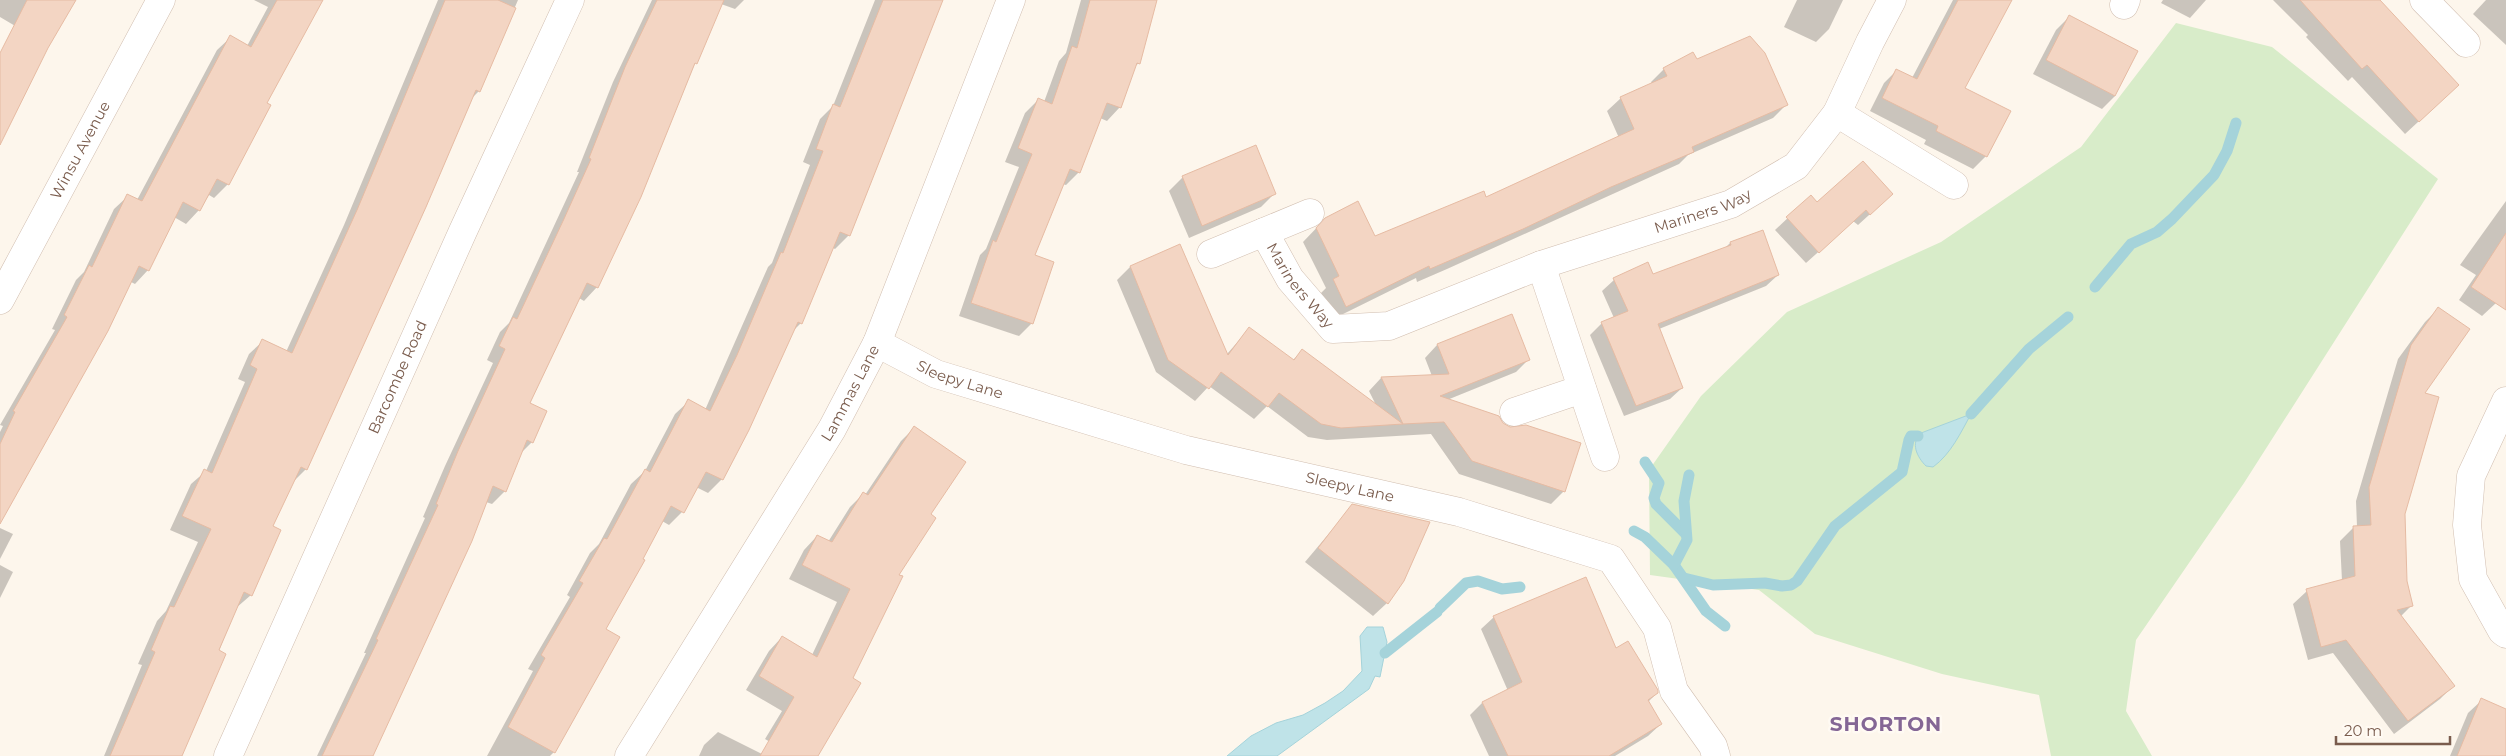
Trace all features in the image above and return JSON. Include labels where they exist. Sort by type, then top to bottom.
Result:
[{"type":"street","name":"Winsu Avenue","points":[[0,300],[161,0]]},
{"type":"street","name":"Barcombe Road","points":[[228,756],[463,231],[570,0]]},
{"type":"street","name":"Lammas Lane","points":[[629,756],[832,428],[877,343],[1011,0]]},
{"type":"street","name":"Mariners Way","points":[[1264,232],[1290,279],[1334,329],[1389,326],[1542,265],[1731,204],[1796,166],[1837,113],[1892,0]]},
{"type":"street","points":[[2424,0],[2466,43]]},
{"type":"street","points":[[1837,113],[1954,185]]},
{"type":"street","points":[[1211,254],[1310,213]]},
{"type":"street","points":[[1542,265],[1605,456]]},
{"type":"street","name":"Sleepy Lane","points":[[877,343],[936,374],[1186,450],[1459,512],[1611,559],[1657,628],[1674,691],[1713,746],[1716,756]]},
{"type":"street","points":[[1514,412],[1582,389]]},
{"type":"street","points":[[2506,401],[2471,476],[2467,525],[2473,579],[2502,631],[2506,634]]},
{"type":"green space","points":[[2176,23],[2272,47],[2438,179],[2244,483],[2136,640],[2126,711],[2152,756],[2051,756],[2039,695],[1942,674],[1815,634],[1759,590],[1650,575],[1649,470],[1701,396],[1787,312],[1941,242],[2081,147]]},
{"type":"water","points":[[1971,414],[1945,456],[1933,467],[1926,466],[1920,458],[1915,445],[1921,433]]},
{"type":"water","points":[[1367,627],[1383,627],[1387,642],[1380,677],[1375,676],[1369,689],[1277,756],[1227,756],[1251,736],[1276,723],[1303,715],[1343,691],[1362,671],[1360,636]]},
{"type":"building","points":[[27,0],[76,0],[48,48],[0,145],[0,53]]},
{"type":"building","points":[[277,0],[323,0],[267,103],[271,105],[229,185],[217,179],[200,211],[183,202],[149,271],[139,266],[108,331],[0,524],[0,444],[15,412],[13,411],[67,317],[64,315],[89,265],[92,267],[127,194],[142,201],[230,35],[251,47]]},
{"type":"building","points":[[445,0],[498,0],[516,8],[480,92],[476,90],[426,207],[307,470],[301,467],[273,526],[281,530],[252,596],[244,592],[219,650],[226,654],[182,756],[110,756],[155,652],[151,650],[170,606],[174,607],[211,529],[182,516],[204,469],[212,473],[257,369],[250,365],[262,339],[292,353],[357,210]]},
{"type":"building","points":[[657,0],[724,0],[697,64],[695,63],[641,197],[598,288],[587,283],[530,403],[547,411],[533,443],[527,440],[506,492],[493,486],[472,541],[373,756],[322,756],[378,640],[376,639],[438,505],[436,504],[458,451],[505,349],[499,346],[513,317],[517,319],[563,221],[591,159],[589,158],[625,67]]},
{"type":"building","points":[[883,0],[943,0],[850,236],[840,232],[802,324],[798,322],[749,430],[723,480],[706,472],[684,513],[671,506],[643,559],[645,560],[606,629],[620,637],[555,753],[508,727],[545,658],[541,655],[583,583],[579,581],[604,538],[607,539],[645,469],[650,472],[688,399],[710,411],[737,355],[781,252],[783,253],[823,151],[816,149],[833,104],[840,107]]},
{"type":"building","points":[[1090,0],[1157,0],[1140,64],[1137,63],[1121,108],[1107,103],[1080,173],[1070,169],[1035,255],[1054,262],[1033,324],[971,303],[993,240],[996,242],[1032,154],[1018,148],[1038,98],[1052,104],[1072,46],[1077,48]]},
{"type":"building","points":[[1958,0],[2012,0],[1965,88],[2011,111],[1987,157],[1936,131],[1938,126],[1882,98],[1896,69],[1917,79]]},
{"type":"building","points":[[2300,0],[2380,0],[2459,85],[2419,122],[2367,65],[2362,69]]},
{"type":"building","points":[[2069,15],[2138,51],[2115,96],[2046,60]]},
{"type":"building","points":[[1750,36],[1765,53],[1788,105],[1692,147],[1694,152],[1611,187],[1523,229],[1430,269],[1429,266],[1346,307],[1333,279],[1339,276],[1316,228],[1325,218],[1358,201],[1375,236],[1484,191],[1486,197],[1634,129],[1620,97],[1667,76],[1663,68],[1693,52],[1697,59]]},
{"type":"building","points":[[1256,145],[1276,194],[1202,226],[1182,176]]},
{"type":"building","points":[[1863,161],[1893,194],[1870,215],[1866,210],[1819,253],[1786,217],[1811,195],[1817,202]]},
{"type":"building","points":[[1763,230],[1779,275],[1658,324],[1683,388],[1636,406],[1601,322],[1628,311],[1613,278],[1648,262],[1653,274],[1731,245],[1730,242]]},
{"type":"building","points":[[2506,233],[2506,310],[2471,287]]},
{"type":"building","points":[[1180,244],[1228,355],[1249,327],[1294,360],[1302,349],[1403,424],[1341,428],[1321,424],[1279,393],[1268,407],[1221,372],[1209,389],[1168,360],[1130,266]]},
{"type":"building","points":[[2438,307],[2470,329],[2425,393],[2439,397],[2405,514],[2407,581],[2413,606],[2397,610],[2455,686],[2408,721],[2346,640],[2321,647],[2306,589],[2355,576],[2353,526],[2371,525],[2369,487],[2411,345]]},
{"type":"building","points":[[1512,314],[1530,360],[1440,396],[1499,416],[1503,423],[1510,427],[1526,425],[1581,443],[1565,492],[1472,461],[1444,422],[1403,424],[1381,377],[1449,374],[1437,344]]},
{"type":"building","points":[[914,426],[966,462],[931,514],[936,518],[899,575],[903,576],[853,678],[861,683],[818,756],[760,756],[794,697],[759,676],[782,636],[817,657],[850,589],[802,565],[817,535],[832,542],[863,492],[868,495]]},
{"type":"building","points":[[1352,504],[1430,522],[1404,581],[1388,604],[1318,548]]},
{"type":"building","points":[[1586,577],[1616,648],[1628,641],[1658,690],[1658,693],[1648,700],[1662,724],[1609,756],[1508,756],[1482,702],[1522,682],[1493,616]]},
{"type":"building","points":[[2481,698],[2506,709],[2506,756],[2457,756]]},
{"type":"waterway","points":[[2095,287],[2131,244],[2157,232],[2214,175],[2227,151],[2236,123]]},
{"type":"waterway","points":[[1971,414],[2029,349],[2068,317]]},
{"type":"waterway","points":[[1684,578],[1713,585],[1765,583],[1782,586],[1791,585],[1797,581],[1835,526],[1902,472],[1909,440],[1911,436],[1918,436]]},
{"type":"waterway","points":[[1645,462],[1659,483],[1654,498],[1656,504],[1686,534]]},
{"type":"waterway","points":[[1674,565],[1687,540],[1684,501],[1689,475]]},
{"type":"waterway","points":[[1634,531],[1645,537],[1674,565],[1706,611],[1725,626]]},
{"type":"waterway","points":[[1440,608],[1466,583],[1478,581],[1502,589],[1520,587]]},
{"type":"waterway","points":[[1385,653],[1437,612]]},
{"type":"district","name":"SHORTON","points":[[1886,724]]}]
